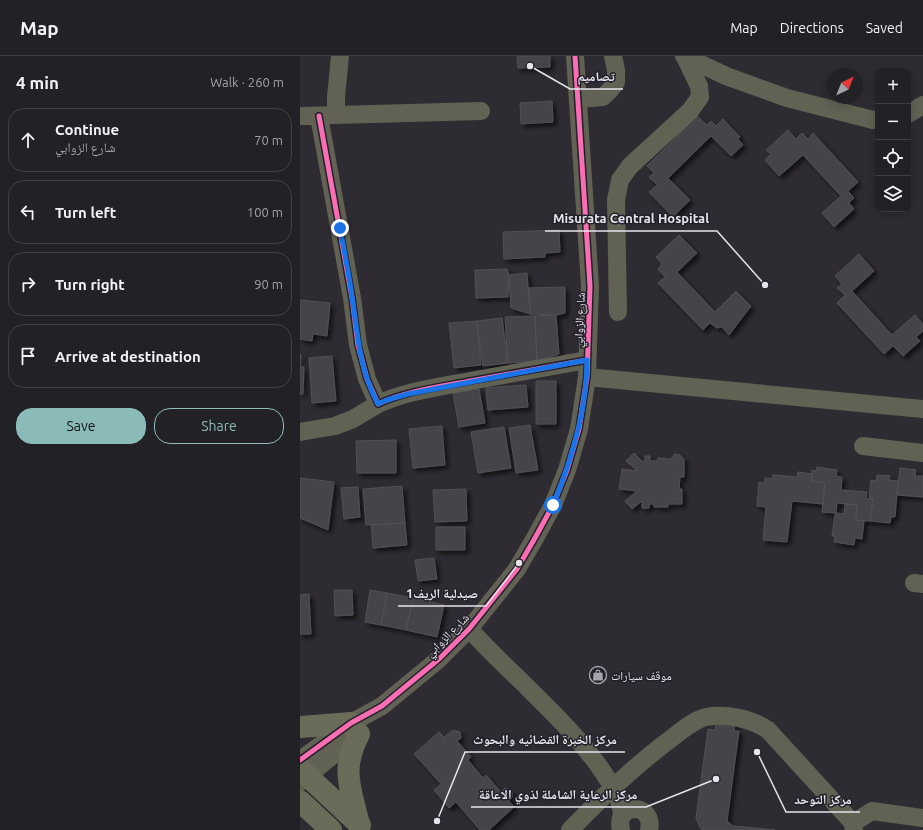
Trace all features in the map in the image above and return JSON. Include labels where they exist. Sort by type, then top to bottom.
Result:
[{"type":"main road","points":[[300,727],[355,728],[348,778],[362,827]]},
{"type":"main road","points":[[302,772],[362,827]]},
{"type":"main road","points":[[300,801],[330,830]]},
{"type":"street","points":[[340,56],[336,97],[328,116],[358,345],[370,390],[378,404]]},
{"type":"street","name":"شارع الزوابي","points":[[302,772],[439,659],[469,629],[516,568],[535,538],[553,505],[567,470],[579,429],[587,368],[590,286],[575,56]]},
{"type":"street","points":[[578,99],[603,97],[610,90],[616,82],[616,70],[613,56]]},
{"type":"street","points":[[684,56],[726,76],[787,98],[875,120]]},
{"type":"street","points":[[618,312],[616,200],[620,180],[630,166],[690,111],[700,97],[699,86],[684,56]]},
{"type":"street","points":[[911,112],[923,105]]},
{"type":"street","points":[[300,116],[481,111]]},
{"type":"street","points":[[300,432],[335,426],[353,419],[387,400],[435,388],[587,368],[923,409]]},
{"type":"street","points":[[863,446],[923,453]]},
{"type":"street","points":[[469,629],[566,725],[592,757],[614,790],[622,807],[621,823]]},
{"type":"street","points":[[570,830],[614,790],[651,753],[695,722],[705,717],[719,716],[738,718],[761,725],[768,730],[853,826],[872,811],[923,818]]},
{"type":"street","points":[[614,790],[626,803],[644,812],[650,820],[649,830]]},
{"type":"street","points":[[621,823],[630,810],[639,810]]},
{"type":"building","points":[[517,56],[550,56],[550,67],[518,68]]},
{"type":"building","points":[[552,101],[553,122],[521,124],[520,103]]},
{"type":"building","points":[[697,116],[707,125],[711,121],[716,126],[723,119],[740,137],[738,139],[743,145],[731,156],[711,136],[668,178],[690,200],[673,217],[649,192],[657,185],[649,177],[654,173],[647,166]]},
{"type":"building","points":[[788,130],[796,139],[802,133],[808,139],[813,133],[858,182],[848,191],[854,198],[849,203],[854,209],[834,227],[822,213],[841,196],[803,155],[779,176],[765,160],[771,154],[766,150]]},
{"type":"building","points":[[559,230],[560,252],[545,253],[545,257],[504,259],[503,232]]},
{"type":"building","points":[[679,235],[697,253],[677,272],[715,312],[736,291],[751,306],[729,335],[722,327],[717,328],[710,323],[703,330],[658,283],[665,277],[658,269],[662,264],[656,257]]},
{"type":"building","points":[[859,254],[874,271],[852,291],[892,335],[915,315],[923,324],[923,331],[916,337],[920,341],[903,356],[893,346],[884,354],[837,303],[845,295],[837,288],[842,284],[835,276]]},
{"type":"building","points":[[507,269],[509,275],[508,297],[476,298],[475,270]]},
{"type":"building","points":[[527,273],[530,314],[511,308],[509,275]]},
{"type":"building","points":[[565,287],[565,313],[556,315],[530,314],[529,288]]},
{"type":"building","points":[[300,300],[330,303],[327,336],[313,334],[312,341],[300,339]]},
{"type":"building","points":[[556,315],[559,354],[537,361],[535,316]]},
{"type":"building","points":[[535,316],[537,361],[508,363],[505,317]]},
{"type":"building","points":[[502,318],[508,363],[483,366],[477,321]]},
{"type":"building","points":[[477,321],[481,365],[454,368],[449,323]]},
{"type":"building","points":[[332,356],[336,401],[312,403],[309,358]]},
{"type":"building","points":[[300,367],[304,367],[303,394],[300,394]]},
{"type":"building","points":[[536,381],[556,381],[556,424],[536,424]]},
{"type":"building","points":[[526,385],[528,407],[488,410],[486,388]]},
{"type":"building","points":[[479,389],[485,423],[459,427],[453,393]]},
{"type":"building","points":[[530,425],[538,470],[516,473],[509,428]]},
{"type":"building","points":[[442,426],[445,465],[413,468],[409,429]]},
{"type":"building","points":[[504,427],[511,468],[478,473],[471,432]]},
{"type":"building","points":[[396,440],[396,473],[357,473],[356,441]]},
{"type":"building","points":[[634,453],[642,461],[645,461],[645,456],[650,456],[650,461],[657,461],[658,458],[670,459],[675,454],[680,455],[684,459],[684,477],[680,477],[679,489],[682,489],[682,504],[668,504],[668,507],[654,507],[654,504],[649,504],[649,508],[642,508],[642,501],[632,509],[625,501],[637,491],[619,489],[622,469],[637,471],[626,461]]},
{"type":"building","points":[[817,467],[837,470],[836,476],[842,477],[841,490],[867,492],[866,499],[873,499],[870,521],[856,520],[857,505],[837,503],[836,513],[822,512],[825,483],[811,481],[812,470],[816,471]]},
{"type":"building","points":[[900,468],[916,470],[915,476],[923,476],[923,497],[897,495]]},
{"type":"building","points":[[798,472],[812,474],[811,481],[825,483],[823,504],[792,501],[787,542],[763,540],[766,507],[757,506],[759,482],[765,483],[765,478],[772,479],[773,475],[797,477]]},
{"type":"building","points":[[877,475],[890,476],[889,480],[898,481],[895,517],[891,517],[890,523],[870,521],[873,499],[869,499],[871,480],[876,481]]},
{"type":"building","points":[[300,478],[334,482],[328,530],[300,518]]},
{"type":"building","points":[[402,486],[405,523],[366,525],[363,489]]},
{"type":"building","points":[[358,487],[360,517],[344,519],[341,488]]},
{"type":"building","points":[[466,489],[467,521],[435,522],[433,490]]},
{"type":"building","points":[[845,504],[857,505],[856,520],[864,521],[862,539],[855,538],[854,545],[834,542],[835,536],[832,536],[835,515],[836,513],[844,514]]},
{"type":"building","points":[[405,523],[407,545],[373,548],[371,525]]},
{"type":"building","points":[[436,527],[465,527],[465,550],[436,550]]},
{"type":"building","points":[[434,558],[437,579],[418,581],[415,560]]},
{"type":"building","points":[[334,590],[352,590],[353,615],[335,616]]},
{"type":"building","points":[[370,590],[387,593],[381,625],[365,622]]},
{"type":"building","points":[[387,593],[413,598],[406,630],[381,625]]},
{"type":"building","points":[[309,594],[311,634],[300,634],[300,595]]},
{"type":"building","points":[[413,598],[444,605],[437,637],[406,630]]},
{"type":"building","points":[[716,720],[735,723],[734,731],[739,731],[727,821],[733,826],[775,830],[702,830],[699,826],[696,818],[708,729],[715,730]]},
{"type":"building","points":[[453,730],[460,732],[461,738],[457,741],[471,757],[468,760],[483,778],[486,775],[501,792],[505,788],[512,791],[512,797],[509,801],[514,807],[489,830],[480,830],[456,802],[449,808],[434,790],[441,784],[414,754],[439,732],[444,737]]},
{"type":"cycle path","points":[[300,760],[351,723],[382,706],[439,659],[469,629],[517,569],[553,505],[567,470],[579,429],[587,377],[590,286],[575,56]]},
{"type":"cycle path","points":[[319,116],[352,298],[358,345],[367,379],[378,404],[423,390],[587,360]]},
{"type":"place","name":"تصاميم","points":[[530,66]]},
{"type":"place","name":"Misurata Central Hospital","points":[[765,285]]},
{"type":"place","name":"صيدلية الريف1","points":[[519,563]]},
{"type":"place","name":"موقف سيارات","points":[[598,675]]},
{"type":"place","name":"مركز التوحد","points":[[757,752]]},
{"type":"place","name":"مركز الرعاية الشاملة لذوي الاعاقة","points":[[716,779]]},
{"type":"place","name":"مركز الخبرة القضائيه والبحوث","points":[[437,821]]},
{"type":"route","points":[[340,228],[352,298],[358,345],[370,390],[378,404],[408,394],[448,385],[587,360],[584,402],[579,429],[567,470],[553,505]]}]
